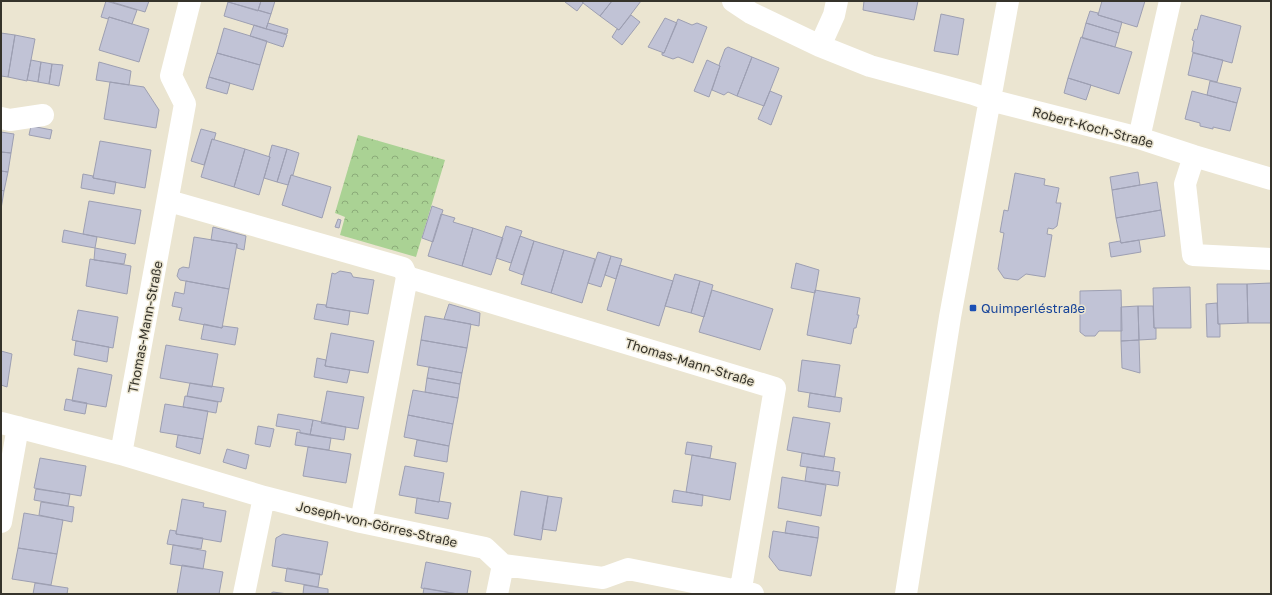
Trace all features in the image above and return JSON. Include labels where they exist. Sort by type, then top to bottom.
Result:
[{"type":"street","name":"Thomas-Mann-Straße","points":[[121,454],[169,201],[185,104],[171,76],[190,1]]},
{"type":"street","name":"Robert-Koch-Straße","points":[[733,1],[751,13],[820,46],[870,66],[990,100],[1139,138],[1271,179]]},
{"type":"street","points":[[820,46],[834,15],[837,1]]},
{"type":"street","points":[[906,594],[950,317],[1008,1]]},
{"type":"street","points":[[1139,138],[1170,1]]},
{"type":"street","points":[[1,118],[10,120],[43,115]]},
{"type":"street","points":[[1194,156],[1185,184],[1193,255],[1271,259]]},
{"type":"street","name":"Thomas-Mann-Straße","points":[[169,201],[403,268],[407,277],[775,388],[744,593]]},
{"type":"street","points":[[361,522],[407,277]]},
{"type":"street","points":[[1,522],[9,425]]},
{"type":"street","name":"Joseph-von-Görres-Straße","points":[[9,425],[121,454],[264,497],[361,522],[485,548],[503,565]]},
{"type":"street","points":[[244,594],[264,497]]},
{"type":"street","points":[[497,594],[503,565],[604,578],[628,570],[744,593]]},
{"type":"green space","points":[[358,135],[445,160],[416,257],[340,235],[345,217],[335,213]]},
{"type":"building","points":[[106,1],[137,10],[132,24],[109,17],[108,19],[101,17]]},
{"type":"building","points":[[149,1],[145,12],[112,2]]},
{"type":"building","points":[[225,1],[261,1],[258,11]]},
{"type":"building","points":[[261,1],[275,1],[271,14],[258,10]]},
{"type":"building","points":[[582,1],[583,3],[577,11],[565,2]]},
{"type":"building","points":[[582,1],[612,1],[600,16]]},
{"type":"building","points":[[612,1],[641,1],[619,30],[600,16]]},
{"type":"building","points":[[864,1],[918,1],[914,20],[863,10]]},
{"type":"building","points":[[1102,1],[1145,1],[1137,27],[1098,15]]},
{"type":"building","points":[[228,2],[271,14],[266,29],[224,16]]},
{"type":"building","points":[[1090,11],[1122,22],[1119,33],[1086,23]]},
{"type":"building","points":[[941,14],[964,19],[958,55],[934,51]]},
{"type":"building","points":[[631,15],[640,22],[622,45],[612,37],[617,29],[619,30]]},
{"type":"building","points":[[1201,15],[1241,26],[1232,63],[1192,52],[1194,41],[1192,40],[1195,29],[1197,30]]},
{"type":"building","points":[[109,17],[149,29],[139,62],[99,50]]},
{"type":"building","points":[[665,18],[677,23],[664,53],[648,47]]},
{"type":"building","points":[[678,19],[692,25],[697,23],[707,27],[693,63],[678,57],[673,59],[662,55]]},
{"type":"building","points":[[268,23],[288,29],[287,34],[266,29]]},
{"type":"building","points":[[1086,23],[1119,33],[1115,47],[1082,38]]},
{"type":"building","points":[[254,25],[287,35],[283,47],[250,36]]},
{"type":"building","points":[[224,28],[267,41],[260,65],[217,53]]},
{"type":"building","points":[[1,33],[15,35],[8,77],[1,76]]},
{"type":"building","points":[[15,35],[35,39],[27,81],[8,77]]},
{"type":"building","points":[[1081,37],[1132,52],[1119,94],[1068,78]]},
{"type":"building","points":[[728,47],[752,57],[737,96],[728,92],[724,95],[712,90],[720,66],[719,65],[725,49]]},
{"type":"building","points":[[217,53],[260,65],[253,90],[209,77]]},
{"type":"building","points":[[1193,53],[1223,60],[1217,82],[1188,75]]},
{"type":"building","points":[[752,57],[779,68],[764,106],[737,96]]},
{"type":"building","points":[[31,60],[41,62],[38,82],[27,80]]},
{"type":"building","points":[[707,60],[720,66],[709,97],[694,91]]},
{"type":"building","points":[[41,62],[52,64],[49,84],[38,82]]},
{"type":"building","points":[[99,62],[131,71],[129,85],[96,80]]},
{"type":"building","points":[[52,64],[63,65],[59,86],[49,84]]},
{"type":"building","points":[[209,77],[230,83],[227,94],[206,88]]},
{"type":"building","points":[[1068,78],[1091,85],[1086,100],[1064,93]]},
{"type":"building","points":[[1210,81],[1241,88],[1237,103],[1207,95]]},
{"type":"building","points":[[110,82],[144,87],[159,110],[156,128],[104,119]]},
{"type":"building","points":[[770,91],[782,96],[771,125],[758,119]]},
{"type":"building","points":[[1192,91],[1237,103],[1230,131],[1200,126],[1200,123],[1185,119]]},
{"type":"building","points":[[31,126],[52,130],[50,139],[29,135]]},
{"type":"building","points":[[201,129],[216,133],[214,140],[212,139],[204,165],[191,161]]},
{"type":"building","points":[[1,132],[14,134],[11,153],[1,152]]},
{"type":"building","points":[[212,139],[245,149],[234,187],[201,177]]},
{"type":"building","points":[[100,141],[151,150],[145,188],[93,178]]},
{"type":"building","points":[[272,145],[287,149],[277,182],[264,178]]},
{"type":"building","points":[[245,149],[270,157],[259,195],[234,187]]},
{"type":"building","points":[[287,149],[299,153],[293,175],[291,175],[288,185],[277,182]]},
{"type":"building","points":[[1,152],[11,153],[8,172],[1,171]]},
{"type":"building","points":[[1,171],[8,172],[4,191],[1,190]]},
{"type":"building","points":[[1138,172],[1140,185],[1112,190],[1110,177]]},
{"type":"building","points":[[1015,173],[1045,179],[1044,185],[1059,188],[1056,203],[1061,203],[1057,226],[1053,229],[1048,228],[1047,234],[1052,235],[1045,277],[1026,274],[1018,280],[1004,278],[998,269],[1004,233],[1000,232],[1004,210],[1008,211]]},
{"type":"building","points":[[83,174],[93,176],[93,178],[116,182],[114,194],[81,188]]},
{"type":"building","points":[[291,175],[331,187],[322,218],[282,205]]},
{"type":"building","points":[[1157,182],[1161,210],[1116,218],[1112,190]]},
{"type":"building","points":[[1,190],[4,191],[1,209]]},
{"type":"building","points":[[89,201],[141,210],[135,244],[83,234]]},
{"type":"building","points":[[432,206],[443,210],[433,242],[422,238]]},
{"type":"building","points":[[1161,210],[1165,236],[1121,243],[1116,218]]},
{"type":"building","points":[[441,214],[455,218],[453,222],[473,228],[462,266],[428,256]]},
{"type":"building","points":[[338,219],[341,220],[339,228],[335,227]]},
{"type":"building","points":[[506,226],[522,231],[511,263],[496,258]]},
{"type":"building","points":[[213,227],[246,236],[244,250],[237,248],[237,244],[211,240]]},
{"type":"building","points":[[473,228],[503,238],[491,275],[462,266]]},
{"type":"building","points":[[64,230],[97,237],[95,248],[62,242]]},
{"type":"building","points":[[520,236],[534,241],[523,275],[509,270]]},
{"type":"building","points":[[194,237],[237,244],[229,289],[180,280],[177,276],[179,269],[183,267],[189,268]]},
{"type":"building","points":[[1139,240],[1141,252],[1111,257],[1109,243]]},
{"type":"building","points":[[534,241],[564,250],[551,293],[521,284]]},
{"type":"building","points":[[95,248],[126,254],[124,264],[94,260]]},
{"type":"building","points":[[564,250],[595,259],[582,303],[551,293]]},
{"type":"building","points":[[598,252],[611,256],[601,287],[588,283]]},
{"type":"building","points":[[611,256],[622,259],[616,279],[605,275]]},
{"type":"building","points":[[90,259],[131,266],[127,294],[86,286]]},
{"type":"building","points":[[796,263],[819,270],[815,293],[791,288]]},
{"type":"building","points":[[620,265],[673,281],[659,326],[607,310]]},
{"type":"building","points":[[340,271],[351,273],[353,277],[374,280],[368,314],[326,307],[332,273],[335,274]]},
{"type":"building","points":[[675,274],[700,281],[691,313],[665,306]]},
{"type":"building","points":[[186,281],[229,289],[222,328],[179,320],[182,308],[172,306],[175,292],[184,294]]},
{"type":"building","points":[[700,281],[713,285],[704,317],[691,313]]},
{"type":"building","points":[[1271,283],[1271,323],[1248,323],[1247,284]]},
{"type":"building","points":[[1217,284],[1247,284],[1248,323],[1218,324]]},
{"type":"building","points":[[1190,287],[1191,328],[1154,328],[1153,288]]},
{"type":"building","points":[[712,290],[773,309],[760,350],[699,332]]},
{"type":"building","points":[[815,290],[860,298],[857,315],[859,315],[856,328],[854,328],[851,344],[807,335]]},
{"type":"building","points":[[1121,290],[1122,331],[1099,331],[1095,336],[1085,336],[1080,332],[1080,291]]},
{"type":"building","points":[[1217,303],[1220,337],[1207,337],[1206,304]]},
{"type":"building","points":[[317,304],[350,311],[348,325],[314,319]]},
{"type":"building","points":[[449,304],[480,313],[479,326],[444,319]]},
{"type":"building","points":[[1138,306],[1139,340],[1121,341],[1121,307]]},
{"type":"building","points":[[1138,306],[1153,306],[1156,339],[1139,340]]},
{"type":"building","points":[[78,310],[118,317],[113,348],[72,340]]},
{"type":"building","points":[[425,316],[471,324],[467,348],[421,340]]},
{"type":"building","points":[[204,324],[222,328],[223,326],[238,328],[235,345],[201,339]]},
{"type":"building","points":[[331,333],[374,341],[368,373],[325,366]]},
{"type":"building","points":[[421,340],[467,348],[462,373],[417,365]]},
{"type":"building","points":[[1139,340],[1140,373],[1122,368],[1121,341]]},
{"type":"building","points":[[76,341],[109,347],[107,362],[74,355]]},
{"type":"building","points":[[166,345],[218,354],[212,387],[160,378]]},
{"type":"building","points":[[1,351],[12,354],[7,387],[1,385]]},
{"type":"building","points":[[317,358],[326,360],[325,366],[350,370],[347,383],[314,377]]},
{"type":"building","points":[[802,360],[840,365],[835,397],[798,391]]},
{"type":"building","points":[[429,367],[462,373],[460,384],[427,378]]},
{"type":"building","points":[[78,368],[112,375],[106,407],[72,401]]},
{"type":"building","points":[[427,378],[460,384],[458,398],[425,392]]},
{"type":"building","points":[[190,383],[224,388],[221,402],[187,396]]},
{"type":"building","points":[[413,390],[458,398],[453,424],[408,415]]},
{"type":"building","points":[[327,391],[364,397],[358,429],[321,423]]},
{"type":"building","points":[[810,393],[842,398],[840,412],[808,407]]},
{"type":"building","points":[[185,396],[218,402],[216,413],[183,407]]},
{"type":"building","points":[[66,399],[87,403],[85,414],[64,410]]},
{"type":"building","points":[[165,404],[208,411],[203,439],[160,432]]},
{"type":"building","points":[[278,414],[313,420],[310,435],[300,433],[300,430],[276,426]]},
{"type":"building","points":[[408,415],[453,424],[449,446],[404,437]]},
{"type":"building","points":[[793,417],[830,423],[824,457],[787,450]]},
{"type":"building","points":[[313,420],[346,427],[344,440],[310,435]]},
{"type":"building","points":[[258,426],[274,429],[270,447],[255,444]]},
{"type":"building","points":[[297,432],[331,438],[329,450],[295,445]]},
{"type":"building","points":[[178,435],[203,439],[200,454],[176,447]]},
{"type":"building","points":[[417,440],[449,446],[447,462],[414,456]]},
{"type":"building","points":[[687,442],[712,446],[710,458],[685,454]]},
{"type":"building","points":[[308,447],[351,454],[346,483],[303,476]]},
{"type":"building","points":[[227,449],[249,455],[246,469],[223,462]]},
{"type":"building","points":[[802,453],[835,458],[833,471],[800,466]]},
{"type":"building","points":[[692,455],[736,463],[730,500],[686,492]]},
{"type":"building","points":[[40,458],[86,466],[81,496],[34,488]]},
{"type":"building","points":[[405,466],[444,473],[439,502],[399,495]]},
{"type":"building","points":[[807,467],[840,472],[838,486],[805,481]]},
{"type":"building","points":[[782,477],[826,485],[821,516],[778,508]]},
{"type":"building","points":[[36,489],[70,494],[68,506],[34,500]]},
{"type":"building","points":[[674,490],[703,495],[702,506],[672,502]]},
{"type":"building","points":[[521,491],[548,496],[541,540],[514,535]]},
{"type":"building","points":[[548,496],[562,498],[556,531],[542,529]]},
{"type":"building","points":[[417,498],[451,503],[448,519],[415,513]]},
{"type":"building","points":[[182,499],[204,503],[203,507],[226,511],[221,542],[176,534]]},
{"type":"building","points":[[41,502],[74,507],[72,522],[39,515]]},
{"type":"building","points":[[24,513],[63,520],[57,554],[18,548]]},
{"type":"building","points":[[787,521],[819,527],[818,538],[785,533]]},
{"type":"building","points":[[170,530],[176,531],[176,534],[203,538],[201,549],[167,544]]},
{"type":"building","points":[[773,531],[818,538],[811,576],[779,570],[769,557]]},
{"type":"building","points":[[283,534],[328,542],[322,575],[272,566],[276,538]]},
{"type":"building","points":[[173,545],[206,551],[203,569],[170,564]]},
{"type":"building","points":[[18,548],[57,554],[51,585],[12,579]]},
{"type":"building","points":[[426,562],[471,571],[467,594],[421,588]]},
{"type":"building","points":[[182,565],[223,572],[219,594],[177,594]]},
{"type":"building","points":[[287,568],[320,574],[318,587],[285,581]]},
{"type":"building","points":[[35,583],[68,588],[67,594],[33,594]]},
{"type":"building","points":[[304,585],[328,589],[328,594],[303,594]]},
{"type":"building","points":[[424,588],[458,594],[423,594]]},
{"type":"building","points":[[273,592],[288,594],[270,594]]},
{"type":"place","name":"Quimperléstraße","points":[[973,308]]}]
